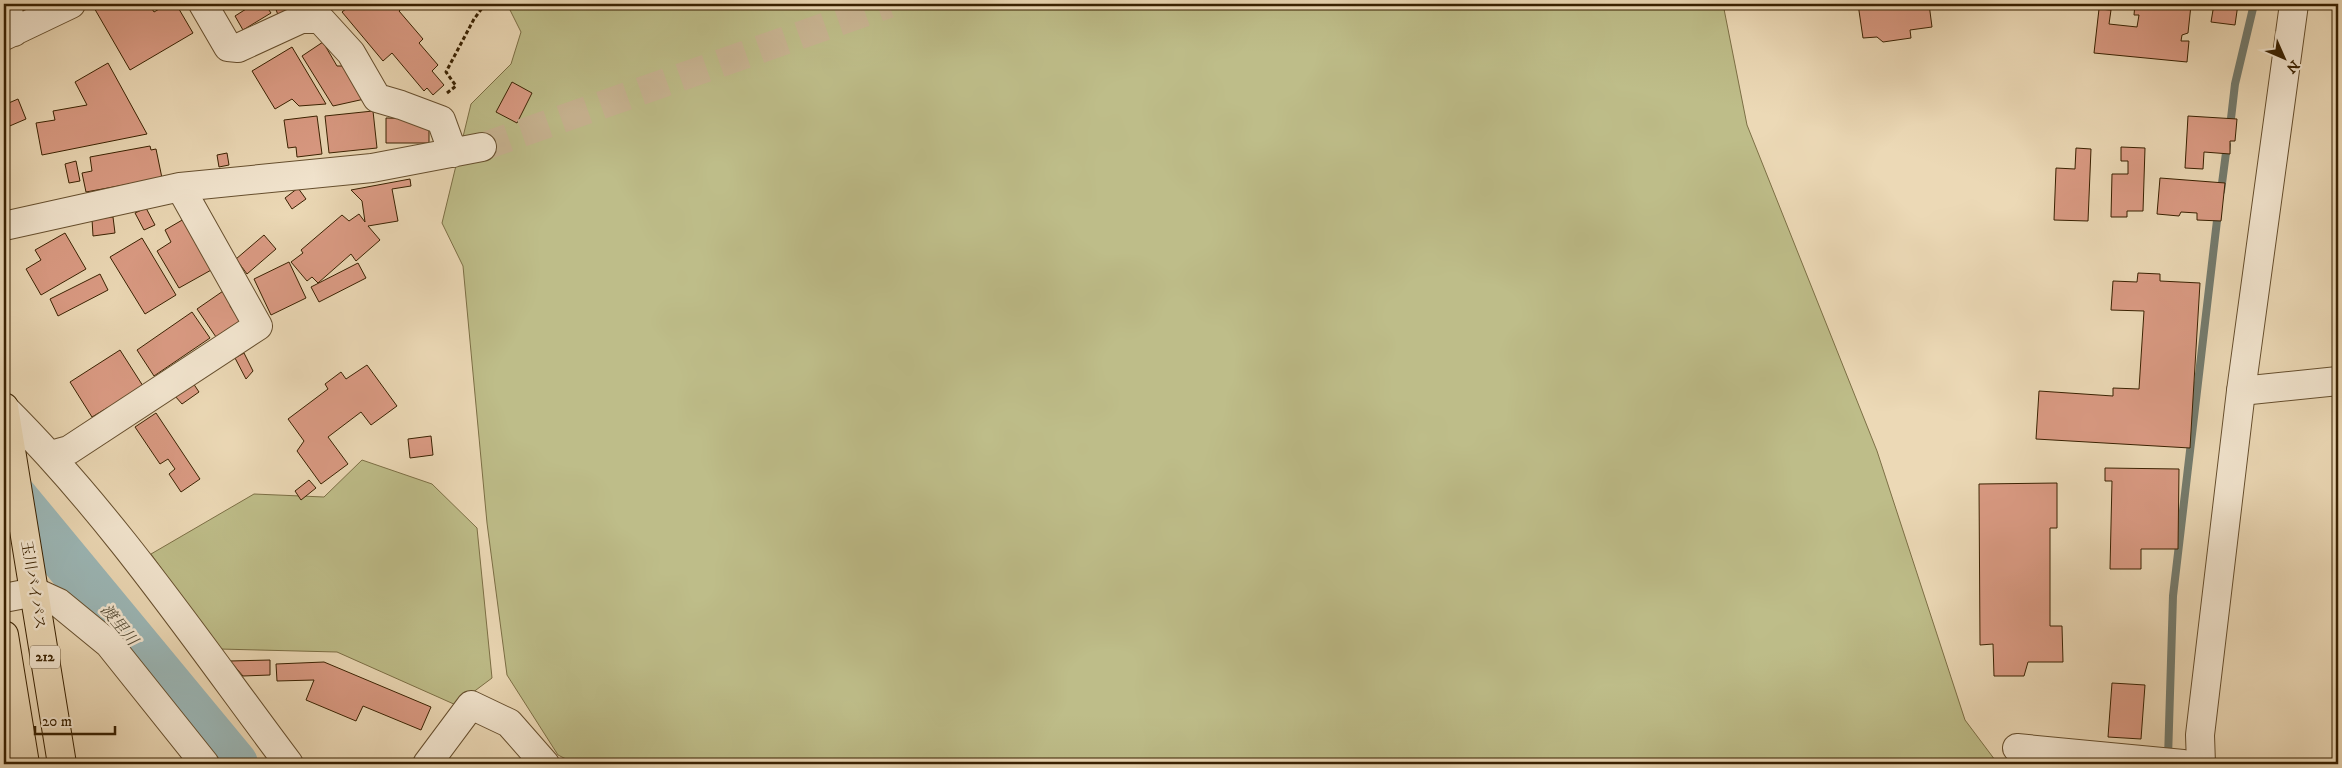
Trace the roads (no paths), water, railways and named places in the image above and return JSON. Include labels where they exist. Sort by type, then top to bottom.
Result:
[{"type":"highway","name":"玉川バイパス","points":[[4,407],[62,764]]},
{"type":"highway","name":"212","points":[[4,635],[25,764]]},
{"type":"street","points":[[6,4],[9,34],[71,4]]},
{"type":"street","points":[[202,4],[228,47],[238,48],[301,19],[320,18],[351,53],[377,98],[401,104],[441,120],[453,152]]},
{"type":"street","points":[[2200,764],[2200,736],[2241,391],[2294,4]]},
{"type":"street","points":[[4,226],[180,186],[372,168],[482,147]]},
{"type":"street","points":[[51,455],[69,450],[258,326],[180,186]]},
{"type":"street","points":[[2241,391],[2338,380]]},
{"type":"street","points":[[4,407],[51,455],[126,547],[290,764]]},
{"type":"street","points":[[4,598],[35,592],[59,603],[109,644],[205,764]]},
{"type":"street","points":[[428,764],[471,705],[509,723],[545,764]]},
{"type":"street","points":[[2017,748],[2173,763]]},
{"type":"waterway","points":[[2230,127],[2235,84],[2254,4]]},
{"type":"waterway","points":[[2221,191],[2227,145]]},
{"type":"waterway","points":[[2168,758],[2173,596],[2218,212]]},
{"type":"waterway","name":"渡里川","points":[[4,486],[234,764]]},
{"type":"tunnel","points":[[482,147],[889,4]]}]
